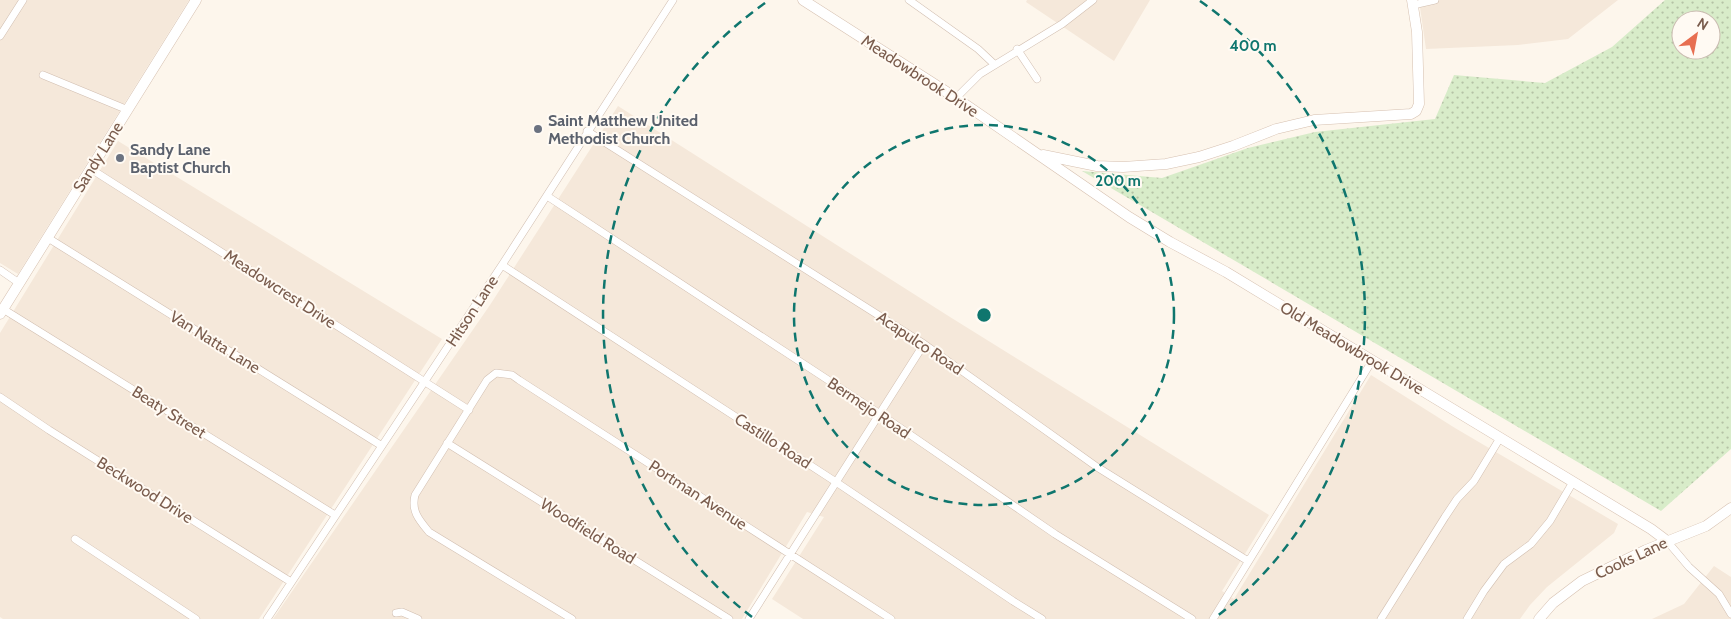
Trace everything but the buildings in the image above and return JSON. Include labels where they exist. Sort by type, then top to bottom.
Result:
[{"type":"main road","name":"Sandy Lane","points":[[2,311],[196,0]]},
{"type":"main road","name":"Meadowbrook Drive","points":[[803,0],[956,98],[1037,154]]},
{"type":"main road","points":[[1037,154],[1097,166],[1123,167],[1166,164],[1199,157],[1276,129],[1314,120],[1411,114],[1415,112],[1419,104],[1419,71],[1413,2]]},
{"type":"main road","name":"Old Meadowbrook Drive","points":[[1037,154],[1162,237],[1226,272],[1651,529],[1667,541]]},
{"type":"main road","name":"Cooks Lane","points":[[1539,619],[1553,603],[1582,581],[1667,541],[1706,526],[1731,508]]},
{"type":"street","points":[[1,32],[23,0]]},
{"type":"street","name":"Hitson Lane","points":[[267,619],[547,196],[587,131],[673,0]]},
{"type":"street","points":[[909,0],[978,49],[994,64]]},
{"type":"street","points":[[956,98],[980,74],[1018,49],[1062,24],[1093,0]]},
{"type":"street","points":[[1413,2],[1435,0]]},
{"type":"street","points":[[1018,49],[1037,79]]},
{"type":"street","points":[[43,75],[128,110]]},
{"type":"street","name":"Acapulco Road","points":[[587,131],[924,344],[1097,467],[1248,561]]},
{"type":"street","name":"Meadowcrest Drive","points":[[91,169],[468,410]]},
{"type":"street","name":"Bermejo Road","points":[[547,196],[880,414],[1055,534],[1192,619]]},
{"type":"street","name":"Van Natta Lane","points":[[48,238],[382,446]]},
{"type":"street","name":"Castillo Road","points":[[502,264],[1042,619]]},
{"type":"street","points":[[0,270],[19,283]]},
{"type":"street","name":"Beaty Street","points":[[2,311],[335,515]]},
{"type":"street","points":[[749,619],[924,344]]},
{"type":"street","points":[[1213,619],[1372,361]]},
{"type":"street","name":"Portman Avenue","points":[[468,410],[492,375],[496,373],[504,374],[519,380],[891,619]]},
{"type":"street","name":"Beckwood Drive","points":[[0,397],[49,430],[291,582]]},
{"type":"street","points":[[468,410],[416,495],[415,514],[429,532],[572,619]]},
{"type":"street","points":[[1381,619],[1444,517],[1457,499],[1474,481],[1500,438]]},
{"type":"street","name":"Woodfield Road","points":[[447,443],[729,619]]},
{"type":"street","points":[[1467,619],[1484,591],[1504,564],[1530,544],[1550,521],[1573,482]]},
{"type":"street","points":[[75,540],[196,619]]},
{"type":"street","points":[[1667,541],[1689,567],[1719,594],[1731,614]]},
{"type":"street","points":[[396,613],[402,612],[418,619]]},
{"type":"shaded area","points":[[0,0],[189,0],[18,274],[0,263]]},
{"type":"shaded area","points":[[1027,0],[1150,0],[1114,61],[1026,2]]},
{"type":"shaded area","points":[[1419,0],[1618,0],[1568,39],[1518,45],[1426,49]]},
{"type":"shaded area","points":[[618,106],[950,317],[1269,515],[1222,591],[1234,599],[1371,375],[1455,428],[1618,524],[1614,533],[1547,587],[1520,619],[803,619],[772,599],[824,517],[807,512],[742,619],[273,619],[490,305]]},
{"type":"shaded area","points":[[118,141],[442,339],[259,619],[3,619],[0,617],[0,333]]},
{"type":"shaded area","points":[[1714,566],[1731,577],[1731,619],[1652,619],[1684,604]]},
{"type":"green space","points":[[1665,0],[1731,0],[1731,449],[1661,511],[1082,171],[1162,178],[1248,148],[1315,132],[1435,119],[1454,75],[1545,83],[1612,47]]},
{"type":"place","name":"Saint Matthew United Methodist Church","points":[[538,129]]},
{"type":"place","name":"Sandy Lane Baptist Church","points":[[120,158]]}]
